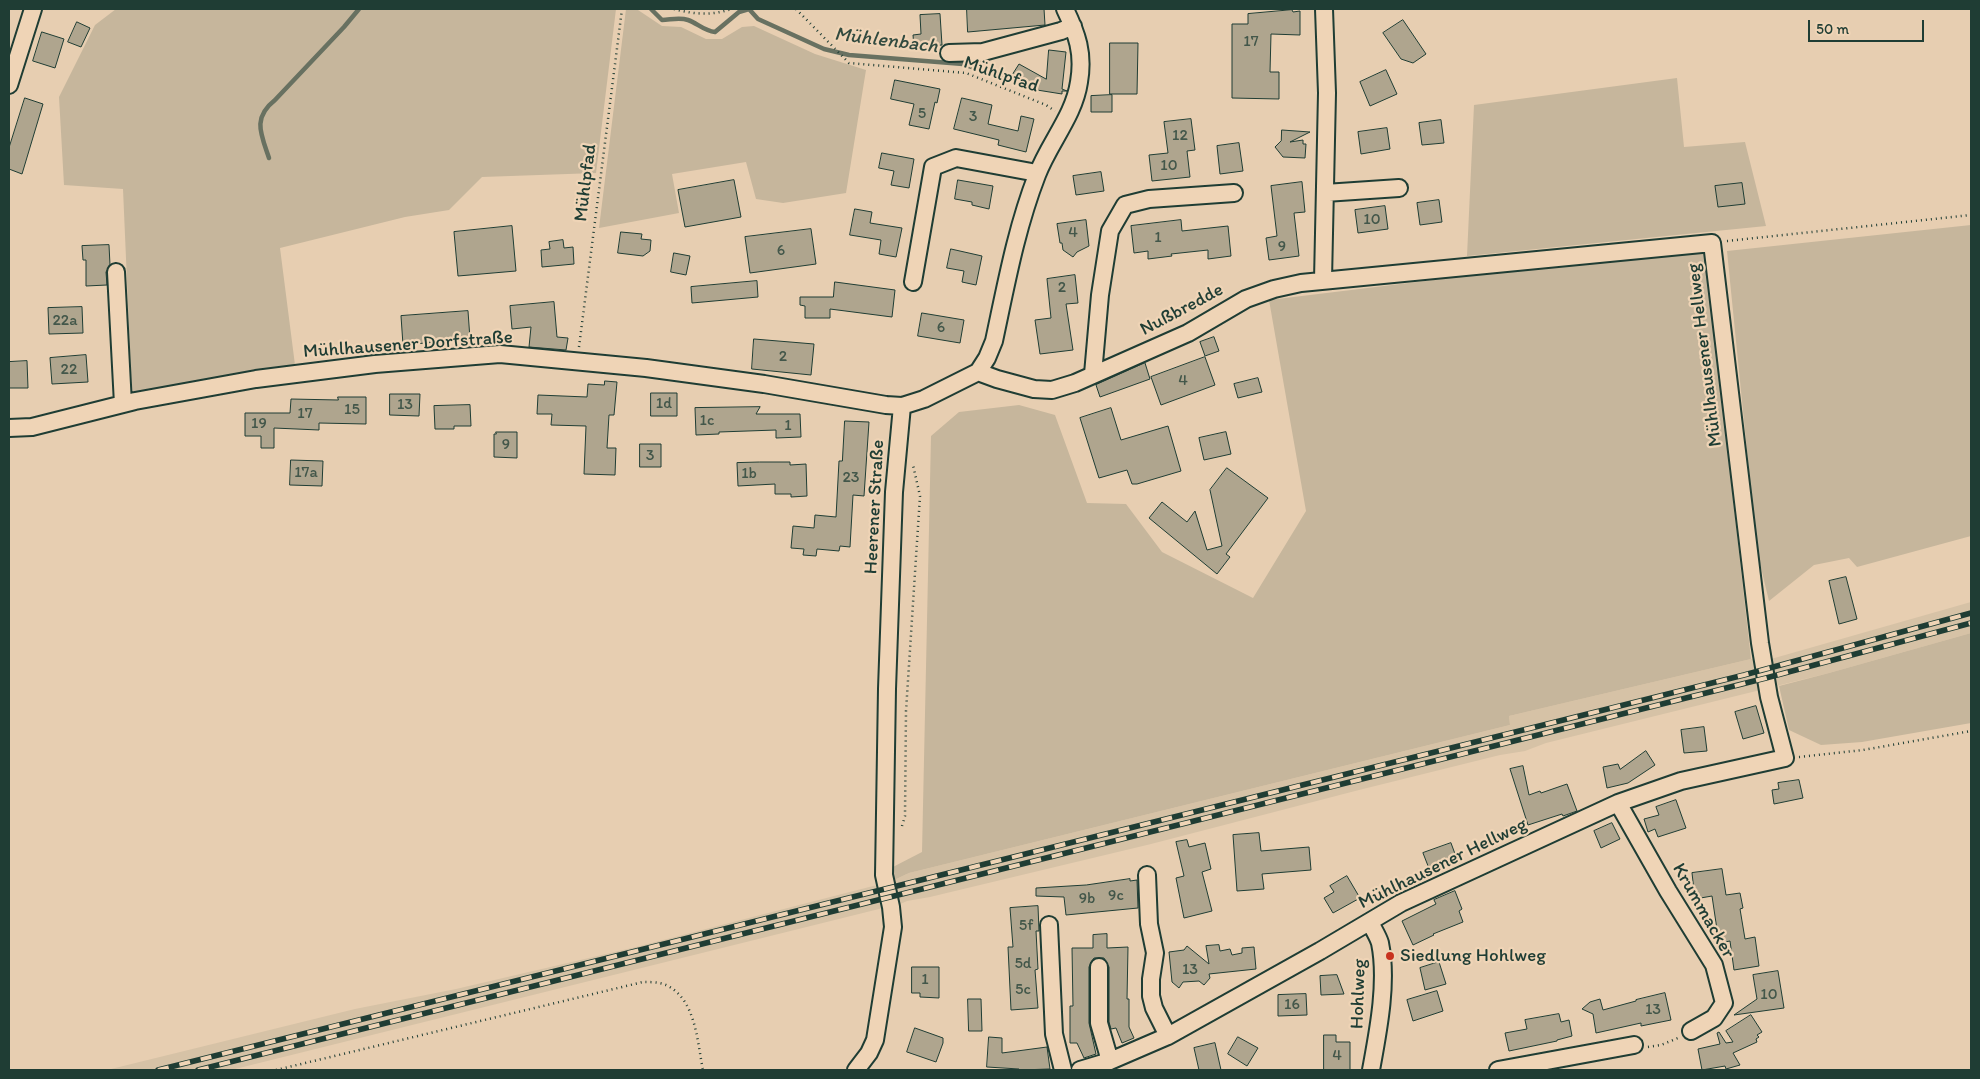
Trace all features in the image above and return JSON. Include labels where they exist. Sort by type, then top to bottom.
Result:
[{"type":"street","points":[[9,85],[33,9]]},
{"type":"street","points":[[902,406],[924,399],[978,372],[987,358],[994,341],[1016,237],[1037,174],[1077,96],[1081,52],[1079,41],[1065,9]]},
{"type":"street","points":[[1323,280],[1327,93],[1324,9]]},
{"type":"street","points":[[949,53],[983,52],[1073,26]]},
{"type":"street","points":[[912,282],[933,167],[956,158],[1037,174]]},
{"type":"street","points":[[1325,193],[1399,188]]},
{"type":"street","points":[[1094,374],[1100,294],[1110,231],[1125,205],[1149,199],[1234,193]]},
{"type":"street","name":"Mühlhausener Hellweg","points":[[1080,1070],[1110,1061],[1168,1036],[1401,903],[1618,803],[1681,781],[1785,758],[1769,697],[1760,643],[1712,243],[1323,280]]},
{"type":"street","points":[[116,272],[123,404]]},
{"type":"street","name":"Nußbredde","points":[[978,372],[1034,389],[1052,390],[1076,384],[1094,374],[1188,333],[1246,298],[1301,282],[1323,280]]},
{"type":"street","name":"Mühlhausener Dorfstraße","points":[[9,428],[32,427],[123,404],[256,379],[375,364],[500,354],[577,361],[754,383],[902,406]]},
{"type":"street","name":"Heerener Straße","points":[[858,1069],[875,1040],[893,927],[893,917],[884,875],[886,708],[894,492],[902,406]]},
{"type":"street","name":"Krummacker","points":[[1618,803],[1668,891],[1714,965],[1724,1003],[1714,1018],[1691,1031]]},
{"type":"street","points":[[1147,876],[1149,924],[1155,953],[1151,979],[1151,996],[1154,1008],[1168,1036]]},
{"type":"street","name":"Hohlweg","points":[[1370,922],[1380,942],[1382,990],[1379,1029],[1371,1070]]},
{"type":"street","points":[[1049,925],[1054,1034],[1063,1070]]},
{"type":"street","points":[[1099,967],[1099,1023],[1110,1061]]},
{"type":"street","points":[[1498,1070],[1634,1045]]},
{"type":"path","name":"Mühlpfad","points":[[577,361],[622,9]]},
{"type":"path","points":[[674,9],[700,14],[720,13],[731,9]]},
{"type":"path","name":"Mühlpfad","points":[[796,9],[849,63],[966,73],[1046,105],[1066,119]]},
{"type":"path","points":[[1712,243],[1971,215]]},
{"type":"path","points":[[900,830],[905,816],[906,711],[920,496],[912,460]]},
{"type":"path","points":[[1785,758],[1864,750],[1971,731]]},
{"type":"path","points":[[276,1070],[643,982],[665,984],[685,1000],[690,1012],[703,1070]]},
{"type":"path","points":[[1634,1045],[1651,1048],[1691,1031]]},
{"type":"shaded area","points":[[116,9],[616,9],[596,173],[482,177],[449,210],[405,217],[280,248],[295,365],[225,377],[132,397],[123,189],[64,185],[59,97],[95,25]]},
{"type":"shaded area","points":[[626,9],[638,10],[662,26],[681,27],[706,39],[722,39],[742,27],[754,26],[815,54],[866,70],[846,193],[783,203],[756,199],[746,162],[672,174],[679,213],[599,228]]},
{"type":"shaded area","points":[[1677,78],[1684,147],[1745,142],[1766,226],[1467,256],[1474,105]]},
{"type":"shaded area","points":[[1971,225],[1971,536],[1857,567],[1849,558],[1814,565],[1769,601],[1757,551],[1727,251]]},
{"type":"shaded area","points":[[1705,251],[1751,659],[1509,716],[1510,725],[909,873],[892,881],[891,868],[922,852],[931,436],[959,412],[1019,405],[1055,415],[1087,503],[1126,504],[1162,552],[1253,598],[1306,511],[1269,300],[1466,276]]},
{"type":"shaded area","points":[[1971,602],[1971,633],[1829,673],[1546,743],[1525,751],[1500,755],[1151,844],[907,901],[898,905],[892,881],[909,873],[1510,725],[1509,716],[1751,659],[1771,659]]},
{"type":"shaded area","points":[[1971,633],[1971,723],[1862,742],[1821,745],[1789,730],[1779,686]]},
{"type":"shaded area","points":[[877,885],[883,908],[231,1070],[107,1070],[355,1009],[456,989],[636,947]]},
{"type":"building","points":[[967,9],[1044,9],[1045,25],[968,32]]},
{"type":"building","points":[[1292,10],[1293,12],[1300,11],[1300,35],[1271,34],[1270,72],[1279,72],[1279,99],[1232,98],[1232,24],[1248,24],[1248,14]]},
{"type":"building","points":[[940,14],[942,45],[914,47],[913,35],[921,34],[920,15]]},
{"type":"building","points":[[1403,20],[1426,54],[1413,63],[1401,59],[1383,33]]},
{"type":"building","points":[[77,22],[90,28],[81,47],[68,42]]},
{"type":"building","points":[[42,32],[64,39],[55,68],[33,61]]},
{"type":"building","points":[[1110,43],[1138,43],[1137,94],[1110,94]]},
{"type":"building","points":[[1049,50],[1066,52],[1062,89],[1067,91],[1062,91],[1062,94],[1037,90],[1012,75],[1019,64],[1046,79]]},
{"type":"building","points":[[1386,70],[1397,94],[1370,106],[1360,82]]},
{"type":"building","points":[[895,80],[940,89],[929,129],[909,125],[914,104],[891,99]]},
{"type":"building","points":[[1112,95],[1112,112],[1091,112],[1091,96]]},
{"type":"building","points":[[25,98],[43,104],[22,174],[9,169],[9,148]]},
{"type":"building","points":[[962,98],[992,105],[988,124],[1018,131],[1021,116],[1034,119],[1026,152],[998,145],[999,140],[954,129]]},
{"type":"building","points":[[1191,119],[1195,150],[1187,151],[1190,177],[1152,181],[1149,155],[1168,153],[1164,122]]},
{"type":"building","points":[[1441,120],[1444,143],[1422,145],[1419,123]]},
{"type":"building","points":[[1387,128],[1390,149],[1361,154],[1358,132]]},
{"type":"building","points":[[1282,130],[1310,132],[1290,142],[1303,140],[1303,144],[1306,144],[1305,158],[1283,157],[1275,147],[1281,141]]},
{"type":"building","points":[[1239,143],[1243,171],[1220,174],[1217,146]]},
{"type":"building","points":[[882,153],[914,159],[909,188],[891,185],[894,171],[879,168]]},
{"type":"building","points":[[1101,172],[1104,191],[1076,195],[1073,176]]},
{"type":"building","points":[[734,180],[741,217],[685,227],[678,190]]},
{"type":"building","points":[[958,180],[993,186],[989,209],[972,205],[972,202],[955,199]]},
{"type":"building","points":[[1302,182],[1305,212],[1294,213],[1299,256],[1269,260],[1266,238],[1277,236],[1271,186]]},
{"type":"building","points":[[1742,183],[1745,204],[1718,207],[1715,186]]},
{"type":"building","points":[[1439,200],[1442,222],[1420,225],[1417,203]]},
{"type":"building","points":[[1385,206],[1388,229],[1358,233],[1355,210]]},
{"type":"building","points":[[855,209],[872,212],[870,223],[902,228],[896,257],[879,254],[881,240],[850,235]]},
{"type":"building","points":[[1086,220],[1089,246],[1077,252],[1073,257],[1063,250],[1057,224]]},
{"type":"building","points":[[1181,220],[1182,231],[1228,226],[1231,256],[1208,259],[1208,250],[1171,254],[1172,256],[1148,259],[1148,251],[1134,253],[1131,226]]},
{"type":"building","points":[[512,226],[516,271],[458,276],[454,232]]},
{"type":"building","points":[[811,229],[816,264],[750,273],[745,237]]},
{"type":"building","points":[[621,232],[642,234],[641,239],[651,240],[650,251],[643,256],[618,253]]},
{"type":"building","points":[[563,240],[564,248],[573,247],[574,264],[542,267],[541,250],[550,249],[549,242]]},
{"type":"building","points":[[109,245],[110,265],[106,272],[107,285],[86,286],[86,260],[83,260],[82,246]]},
{"type":"building","points":[[951,249],[982,256],[976,285],[962,282],[964,271],[947,268]]},
{"type":"building","points":[[674,253],[690,256],[686,275],[671,272]]},
{"type":"building","points":[[1075,275],[1078,303],[1066,304],[1073,350],[1040,354],[1035,320],[1051,318],[1047,279]]},
{"type":"building","points":[[757,281],[758,297],[692,303],[691,287]]},
{"type":"building","points":[[835,282],[895,290],[892,317],[830,309],[830,318],[805,318],[805,306],[800,305],[800,297],[833,297]]},
{"type":"building","points":[[554,302],[557,337],[568,338],[566,350],[529,347],[531,327],[512,329],[510,306]]},
{"type":"building","points":[[82,307],[83,333],[49,334],[48,308]]},
{"type":"building","points":[[468,311],[470,339],[403,345],[401,316]]},
{"type":"building","points":[[922,313],[964,320],[960,343],[918,336]]},
{"type":"building","points":[[1214,337],[1219,351],[1205,356],[1200,342]]},
{"type":"building","points":[[754,339],[814,344],[811,375],[752,369]]},
{"type":"building","points":[[86,355],[88,382],[52,384],[50,358]]},
{"type":"building","points":[[1205,357],[1215,385],[1161,405],[1151,377]]},
{"type":"building","points":[[27,361],[28,388],[9,388],[9,362]]},
{"type":"building","points":[[1145,363],[1150,379],[1100,397],[1096,385]]},
{"type":"building","points":[[1258,378],[1262,392],[1238,398],[1234,384]]},
{"type":"building","points":[[605,381],[617,382],[614,415],[609,415],[607,448],[616,448],[615,475],[584,474],[586,426],[551,425],[552,414],[537,414],[538,395],[587,397],[588,384],[604,385]]},
{"type":"building","points":[[651,393],[677,393],[677,416],[651,416]]},
{"type":"building","points":[[390,394],[420,394],[419,416],[390,415]]},
{"type":"building","points":[[338,397],[366,397],[366,424],[319,423],[319,430],[274,428],[274,448],[261,448],[261,436],[245,436],[245,413],[290,413],[291,399],[338,400]]},
{"type":"building","points":[[470,405],[471,426],[454,426],[454,429],[435,429],[434,406]]},
{"type":"building","points":[[760,407],[756,414],[800,414],[801,437],[776,438],[776,430],[719,432],[719,434],[696,435],[695,408]]},
{"type":"building","points":[[1111,408],[1121,440],[1168,426],[1181,471],[1137,484],[1132,484],[1127,470],[1099,478],[1080,418]]},
{"type":"building","points":[[845,421],[869,422],[864,496],[853,495],[850,547],[840,546],[839,551],[817,549],[816,556],[803,555],[804,549],[791,548],[793,526],[814,528],[815,515],[836,517],[839,461],[842,461]]},
{"type":"building","points":[[496,432],[517,432],[517,458],[494,457],[494,434]]},
{"type":"building","points":[[1226,432],[1231,454],[1204,460],[1199,438]]},
{"type":"building","points":[[640,444],[661,444],[661,467],[640,467]]},
{"type":"building","points":[[291,460],[323,461],[322,486],[290,485]]},
{"type":"building","points":[[790,462],[790,465],[806,464],[807,496],[791,497],[791,494],[775,494],[775,484],[738,486],[737,463]]},
{"type":"building","points":[[1227,468],[1268,498],[1226,554],[1230,557],[1217,574],[1149,518],[1162,502],[1187,522],[1195,511],[1207,550],[1222,546],[1210,490]]},
{"type":"building","points":[[1846,577],[1857,619],[1839,624],[1829,581]]},
{"type":"building","points":[[1756,706],[1764,733],[1743,739],[1735,712]]},
{"type":"building","points":[[1704,727],[1707,751],[1684,753],[1681,730]]},
{"type":"building","points":[[1646,751],[1655,765],[1628,783],[1607,788],[1603,767],[1618,764],[1620,769]]},
{"type":"building","points":[[1523,766],[1529,795],[1567,784],[1577,811],[1528,825],[1510,769]]},
{"type":"building","points":[[1799,780],[1803,798],[1774,804],[1772,790],[1779,789],[1778,783]]},
{"type":"building","points":[[1676,800],[1686,828],[1658,837],[1655,829],[1648,832],[1644,819],[1659,815],[1656,807]]},
{"type":"building","points":[[1612,823],[1620,839],[1601,848],[1594,831]]},
{"type":"building","points":[[1259,833],[1261,851],[1309,847],[1311,870],[1262,874],[1264,889],[1237,891],[1233,835]]},
{"type":"building","points":[[1187,840],[1189,847],[1205,843],[1211,869],[1202,872],[1212,911],[1184,918],[1176,878],[1184,876],[1176,842]]},
{"type":"building","points":[[1451,843],[1458,862],[1430,871],[1423,853]]},
{"type":"building","points":[[1722,869],[1726,895],[1740,893],[1743,908],[1740,909],[1745,939],[1755,937],[1759,966],[1734,970],[1730,941],[1719,943],[1712,896],[1695,899],[1692,873]]},
{"type":"building","points":[[1347,876],[1360,898],[1333,913],[1324,898],[1334,892],[1330,886]]},
{"type":"building","points":[[1130,879],[1130,881],[1137,880],[1138,908],[1066,915],[1064,897],[1036,896],[1036,888],[1086,885]]},
{"type":"building","points":[[1455,891],[1462,909],[1459,911],[1463,922],[1433,934],[1413,945],[1402,921],[1436,904],[1434,900]]},
{"type":"building","points":[[1038,906],[1039,931],[1036,931],[1038,969],[1035,970],[1038,1008],[1011,1010],[1008,947],[1013,947],[1010,908]]},
{"type":"building","points":[[1107,934],[1107,948],[1128,947],[1127,999],[1129,999],[1129,1027],[1134,1038],[1122,1043],[1116,1028],[1111,1029],[1109,1022],[1109,967],[1104,958],[1094,958],[1089,967],[1089,1023],[1096,1054],[1084,1058],[1077,1043],[1070,1043],[1070,1006],[1073,1006],[1072,948],[1093,948],[1093,935]]},
{"type":"building","points":[[1219,945],[1220,951],[1230,949],[1232,955],[1242,953],[1242,948],[1254,947],[1256,969],[1209,974],[1210,978],[1204,985],[1199,981],[1183,982],[1179,988],[1172,982],[1169,952],[1184,950],[1187,946],[1209,964],[1206,946]]},
{"type":"building","points":[[1439,962],[1446,984],[1425,990],[1420,968]]},
{"type":"building","points":[[912,967],[939,967],[939,998],[920,997],[920,993],[912,993]]},
{"type":"building","points":[[1778,971],[1784,1008],[1734,1015],[1757,999],[1753,975]]},
{"type":"building","points":[[1337,975],[1344,994],[1321,995],[1320,976]]},
{"type":"building","points":[[1437,991],[1443,1011],[1413,1021],[1407,1000]]},
{"type":"building","points":[[1665,993],[1671,1020],[1641,1026],[1641,1023],[1596,1033],[1593,1014],[1582,1009],[1590,1002],[1600,999],[1603,1010]]},
{"type":"building","points":[[1306,994],[1307,1015],[1278,1016],[1278,995]]},
{"type":"building","points":[[968,999],[981,999],[982,1031],[969,1031]]},
{"type":"building","points":[[1559,1014],[1561,1022],[1569,1020],[1572,1036],[1509,1051],[1505,1033],[1527,1029],[1525,1020]]},
{"type":"building","points":[[1751,1015],[1762,1032],[1757,1035],[1759,1037],[1756,1039],[1757,1042],[1733,1053],[1740,1065],[1726,1069],[1725,1066],[1702,1070],[1698,1049],[1720,1044],[1717,1033],[1719,1032],[1726,1043],[1733,1042],[1726,1031]]},
{"type":"building","points":[[915,1028],[943,1038],[936,1062],[907,1052]]},
{"type":"building","points":[[1324,1035],[1336,1035],[1336,1042],[1350,1042],[1350,1070],[1324,1070]]},
{"type":"building","points":[[989,1037],[1002,1038],[1002,1053],[1047,1047],[1050,1069],[1020,1070],[987,1067]]},
{"type":"building","points":[[1238,1037],[1258,1048],[1247,1066],[1228,1054]]},
{"type":"building","points":[[1215,1043],[1221,1070],[1199,1070],[1194,1048]]},
{"type":"waterway","points":[[269,158],[260,127],[263,113],[359,9]]},
{"type":"waterway","name":"Mühlenbach","points":[[651,9],[662,20],[685,19],[715,32],[739,12],[749,9],[758,19],[824,49],[849,55],[963,64],[1020,83]]},
{"type":"railway","points":[[158,1070],[1744,675],[1971,613]]},
{"type":"railway","points":[[198,1070],[1766,678],[1971,623]]},
{"type":"place","name":"Siedlung Hohlweg","points":[[1390,956]]}]
